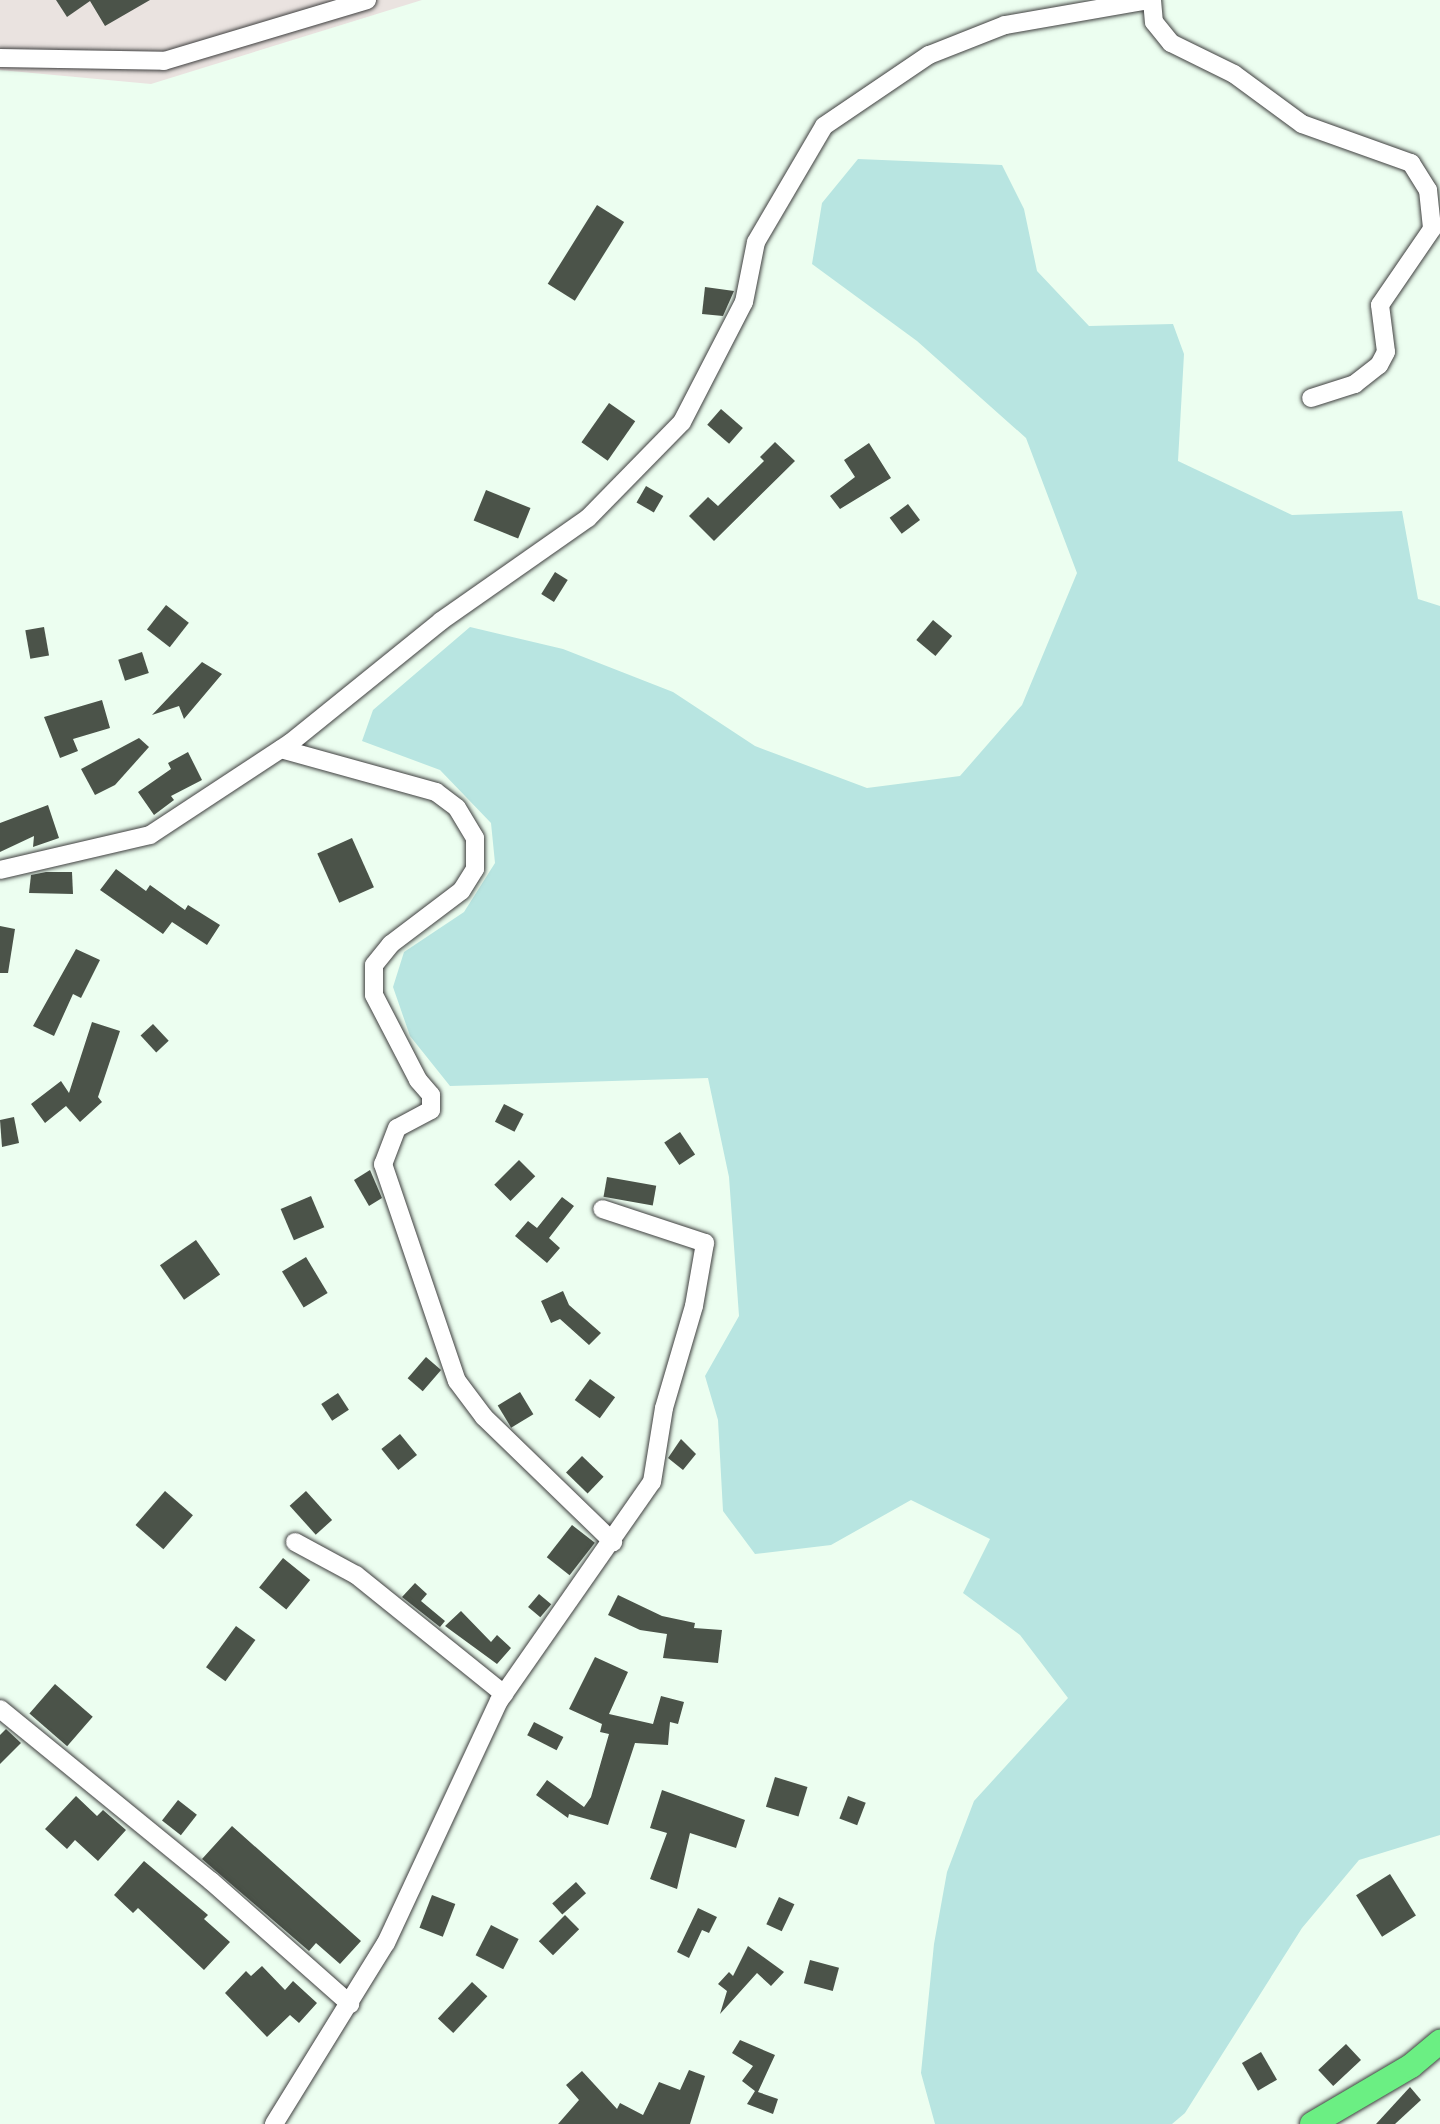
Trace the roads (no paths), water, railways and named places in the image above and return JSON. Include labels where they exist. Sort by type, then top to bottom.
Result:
[{"type":"main road","points":[[1312,2124],[1411,2066],[1440,2042]]},
{"type":"street","points":[[0,58],[164,61],[367,0]]},
{"type":"street","points":[[0,870],[150,835],[281,749],[441,621],[588,518],[682,422],[744,302],[756,242],[824,126],[929,55],[1005,25],[1150,0],[1154,22],[1171,43],[1234,74],[1302,124],[1411,163],[1428,190],[1432,229],[1380,305],[1386,352],[1379,365],[1355,384],[1311,398]]},
{"type":"street","points":[[281,749],[436,792],[457,808],[475,838],[475,869],[461,891],[391,944],[374,965],[374,995],[418,1080],[431,1095],[431,1110],[397,1128],[383,1164],[457,1381],[484,1417],[613,1542]]},
{"type":"street","points":[[274,2124],[386,1943],[504,1694],[652,1482],[664,1408],[694,1306],[705,1243],[602,1209]]},
{"type":"street","points":[[295,1542],[356,1575],[504,1694]]},
{"type":"street","points":[[0,1709],[211,1881],[350,2004]]}]
